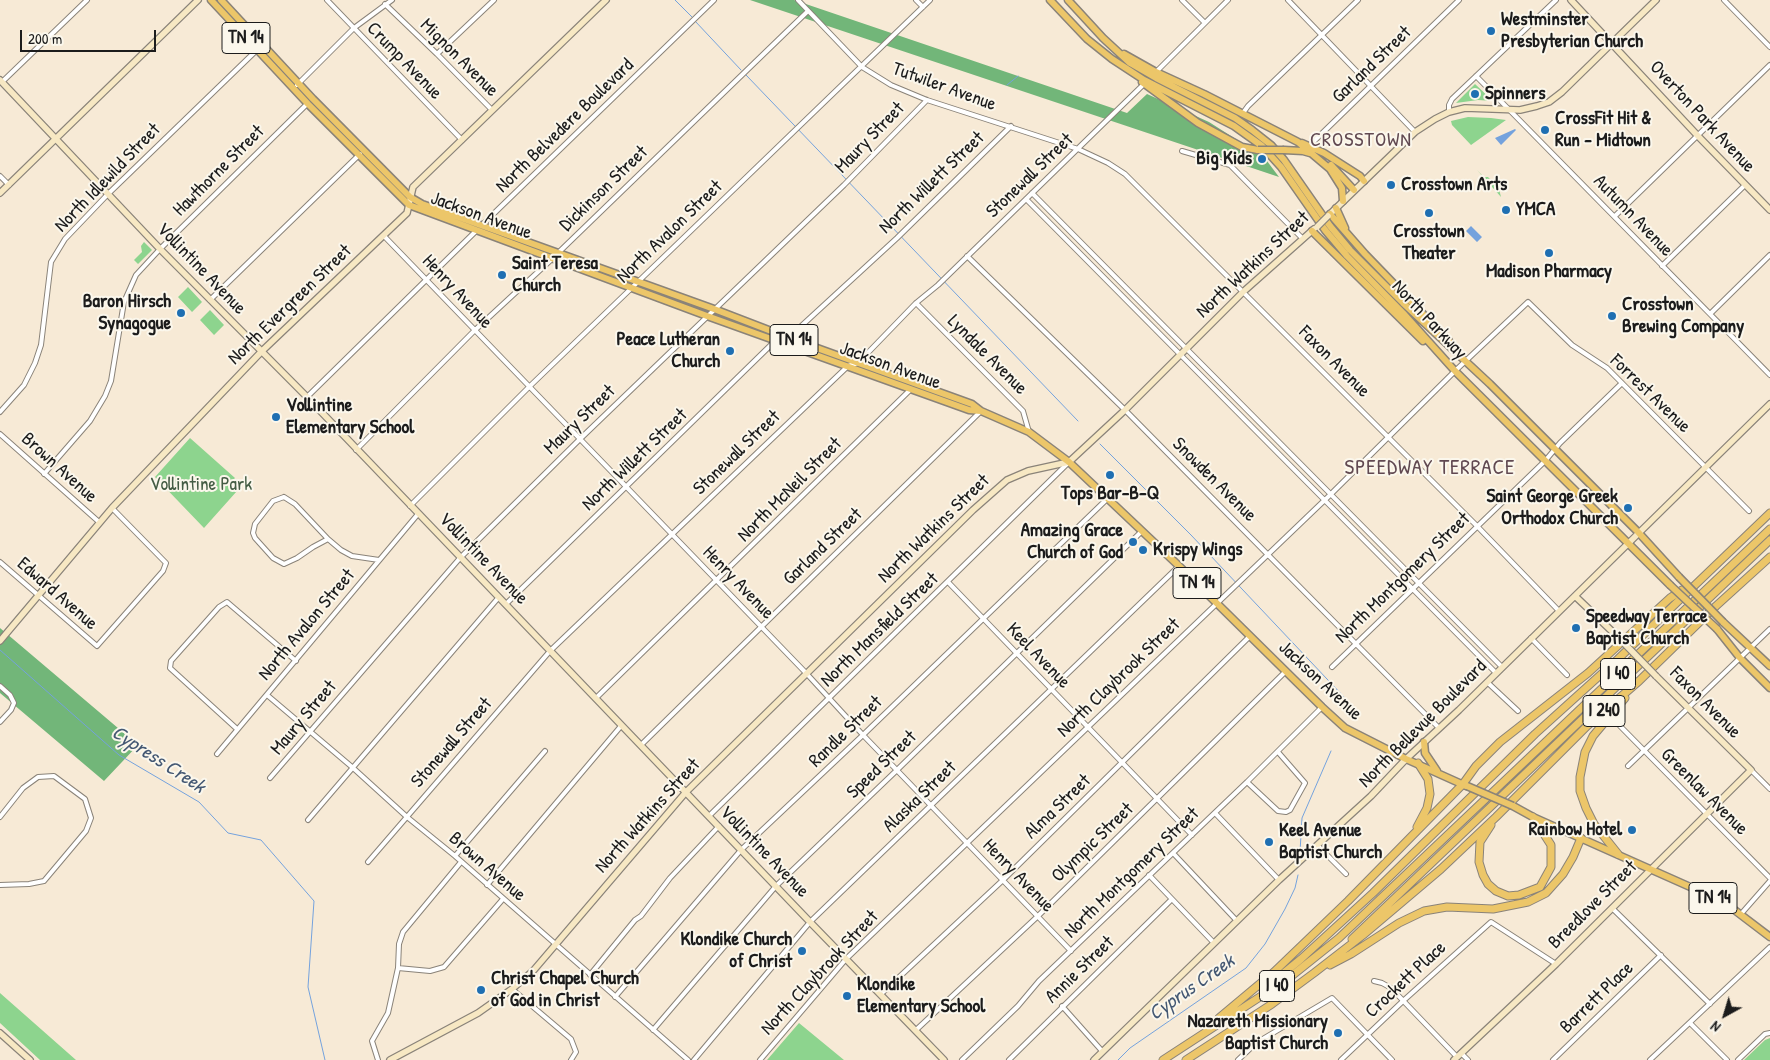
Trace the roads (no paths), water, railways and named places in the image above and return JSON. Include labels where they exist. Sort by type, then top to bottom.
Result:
[{"type":"highway","name":"I 240","points":[[1210,1028],[1279,978],[1373,893],[1535,734],[1618,659],[1770,513]]},
{"type":"highway","name":"I 40","points":[[1163,1060],[1289,978],[1339,938],[1770,529]]},
{"type":"highway","name":"I 40","points":[[1186,1060],[1272,1004],[1323,967],[1770,540]]},
{"type":"highway","name":"I 240","points":[[1323,967],[1441,869],[1587,726],[1639,681],[1716,606],[1770,557]]},
{"type":"highway","points":[[1196,1037],[1274,972],[1465,785],[1476,766],[1500,742],[1588,673],[1670,598],[1701,578]]},
{"type":"highway","points":[[1618,854],[1594,824],[1586,808],[1580,791],[1580,777],[1585,752],[1593,736],[1639,681]]},
{"type":"highway","points":[[1403,846],[1421,823],[1430,794],[1428,778],[1418,764]]},
{"type":"highway","points":[[1496,817],[1480,842],[1479,862],[1488,884],[1496,891],[1508,896],[1519,896],[1540,887],[1551,867],[1551,846],[1533,817]]},
{"type":"highway","points":[[1314,973],[1351,954],[1399,923],[1424,911],[1447,907],[1493,909],[1513,906],[1546,893],[1563,874],[1581,838]]},
{"type":"main road","name":"Jackson Avenue","points":[[212,0],[296,86],[358,156],[408,205],[558,253],[714,309],[781,335],[791,342],[848,366],[969,410],[981,411]]},
{"type":"main road","name":"Jackson Avenue","points":[[221,0],[259,48]]},
{"type":"main road","name":"North Parkway","points":[[1050,0],[1086,39],[1112,59],[1150,83],[1234,126],[1262,146],[1281,167],[1336,244],[1403,313],[1455,371],[1717,630],[1740,658],[1770,688]]},
{"type":"main road","name":"North Parkway","points":[[1068,0],[1114,49],[1138,68],[1235,118],[1264,138],[1284,160],[1345,244],[1403,303],[1466,361],[1638,532],[1723,622],[1770,666]]},
{"type":"main road","points":[[1114,49],[1156,72],[1243,113],[1298,142],[1360,176],[1364,182]]},
{"type":"main road","points":[[1112,59],[1206,128],[1242,147],[1258,150],[1307,148],[1338,179],[1342,188],[1343,201]]},
{"type":"main road","name":"Jackson Avenue","points":[[310,101],[410,197],[422,204],[553,258],[775,341],[791,342],[858,363],[972,404],[981,411],[1029,432],[1069,462],[1345,728],[1406,759],[1724,902],[1770,937]]},
{"type":"main road","points":[[1314,154],[1330,164],[1354,190]]},
{"type":"main road","points":[[1336,208],[1348,234]]},
{"type":"main road","points":[[1329,215],[1437,327],[1466,361]]},
{"type":"main road","points":[[1314,229],[1405,324],[1455,371]]},
{"type":"main road","points":[[1424,742],[1425,753],[1437,772]]},
{"type":"street","points":[[1,81],[87,0]]},
{"type":"street","points":[[0,193],[198,0]]},
{"type":"street","name":"Crump Avenue","points":[[327,0],[462,140]]},
{"type":"street","points":[[296,86],[354,28],[392,0]]},
{"type":"street","points":[[437,54],[494,0]]},
{"type":"street","name":"North Evergreen Street","points":[[2,638],[112,508],[262,351],[406,213],[412,188],[606,0]]},
{"type":"street","name":"North Belvedere Boulevard","points":[[307,397],[714,0]]},
{"type":"street","name":"Tutwiler Avenue","points":[[798,0],[862,67],[892,85],[927,100],[1078,149]]},
{"type":"street","points":[[916,0],[923,7]]},
{"type":"street","name":"North Avalon Street","points":[[410,506],[529,387],[930,0]]},
{"type":"street","points":[[1182,0],[1205,23]]},
{"type":"street","points":[[1156,72],[1228,0]]},
{"type":"street","points":[[1288,0],[1415,132]]},
{"type":"street","points":[[1243,113],[1358,0]]},
{"type":"street","name":"Garland Street","points":[[1307,148],[1459,0]]},
{"type":"street","points":[[1449,112],[1452,99],[1556,0]]},
{"type":"street","name":"Overton Park Avenue","points":[[1572,0],[1697,135],[1770,210]]},
{"type":"street","name":"North Watkins Street","points":[[390,1060],[478,1013],[512,989],[533,971],[686,792],[973,510],[1007,480],[1028,471],[1069,462],[1125,410],[1243,292],[1314,229],[1415,132],[1435,118],[1449,112],[1476,108],[1509,110],[1530,108],[1549,102],[1562,92],[1656,0]]},
{"type":"street","points":[[1724,0],[1770,47]]},
{"type":"street","name":"Mignon Avenue","points":[[385,4],[492,110]]},
{"type":"street","name":"Dickinson Street","points":[[356,450],[474,331],[553,258],[808,11]]},
{"type":"street","name":"North Idlewild Street","points":[[0,412],[24,385],[35,363],[41,345],[51,262],[66,239],[108,194],[259,48]]},
{"type":"street","points":[[1615,216],[1770,65]]},
{"type":"street","name":"Autumn Avenue","points":[[1476,76],[1770,376]]},
{"type":"street","name":"Vollintine Avenue","points":[[1,81],[160,249],[307,397],[621,726],[944,1060]]},
{"type":"street","name":"Stonewall Street","points":[[368,862],[550,651],[848,366],[858,363],[916,303],[938,284],[1144,84]]},
{"type":"street","name":"Maury Street","points":[[270,778],[460,558],[714,309],[844,185],[927,100]]},
{"type":"street","name":"Hawthorne Street","points":[[44,474],[100,408],[111,381],[127,294],[136,275],[310,101]]},
{"type":"street","name":"North Willett Street","points":[[791,342],[798,329],[897,238],[1011,126]]},
{"type":"street","name":"Faxon Avenue","points":[[1078,149],[1108,163],[1125,174],[1559,611]]},
{"type":"street","points":[[210,300],[364,151]]},
{"type":"street","points":[[1182,151],[1230,165],[1303,239]]},
{"type":"street","points":[[0,176],[9,185]]},
{"type":"street","points":[[1662,266],[1745,185]]},
{"type":"street","points":[[1032,193],[1185,350],[1502,667]]},
{"type":"street","points":[[1026,199],[1496,673]]},
{"type":"street","name":"Henry Avenue","points":[[384,236],[716,582],[806,673],[863,735],[1071,951]]},
{"type":"street","points":[[1710,314],[1770,255]]},
{"type":"street","name":"Snowden Avenue","points":[[967,256],[1125,410],[1439,728]]},
{"type":"street","points":[[1092,265],[1097,260]]},
{"type":"street","points":[[1098,272],[1104,267]]},
{"type":"street","name":"North Claybrook Street","points":[[760,1060],[846,959],[968,844],[1216,603],[1325,501],[1455,371],[1528,302]]},
{"type":"street","name":"Forrest Avenue","points":[[1528,302],[1572,345],[1607,368],[1749,511]]},
{"type":"street","name":"Lyndale Avenue","points":[[916,303],[1023,411],[1029,432]]},
{"type":"street","name":"North Willett Street","points":[[506,604],[781,335]]},
{"type":"street","name":"North Montgomery Street","points":[[1332,667],[1545,461],[1554,449],[1622,383]]},
{"type":"street","name":"North McNeil Street","points":[[596,698],[916,384]]},
{"type":"street","name":"North Bellevue Boulevard","points":[[1094,1060],[1279,880],[1371,796],[1406,759],[1770,404]]},
{"type":"street","name":"Garland Street","points":[[641,745],[981,411]]},
{"type":"street","points":[[1255,430],[1260,425]]},
{"type":"street","name":"Brown Avenue","points":[[0,434],[99,522]]},
{"type":"street","name":"North Mansfield Street","points":[[709,816],[1069,462]]},
{"type":"street","points":[[328,539],[284,564],[273,558],[259,543],[255,538],[253,529],[273,501],[284,497],[295,504],[341,550],[352,556],[379,560]]},
{"type":"street","name":"Randle Street","points":[[615,997],[741,850],[1107,499]]},
{"type":"street","name":"Edward Avenue","points":[[0,562],[97,646],[163,571],[166,563],[112,508]]},
{"type":"street","name":"North Avalon Street","points":[[218,754],[418,514]]},
{"type":"street","name":"Speed Street","points":[[653,1030],[776,886],[1142,531]]},
{"type":"street","name":"Alaska Street","points":[[694,1060],[810,922],[1179,566]]},
{"type":"street","name":"Keel Avenue","points":[[948,582],[982,620],[1192,836]]},
{"type":"street","name":"Faxon Avenue","points":[[1575,596],[1770,789]]},
{"type":"street","points":[[308,820],[499,597]]},
{"type":"street","points":[[237,729],[170,668],[171,661],[220,607],[227,602],[296,662]]},
{"type":"street","points":[[1628,766],[1770,628]]},
{"type":"street","name":"Alma Street","points":[[881,994],[1003,880],[1250,636]]},
{"type":"street","points":[[1532,638],[1567,675]]},
{"type":"street","name":"Olympic Street","points":[[916,1030],[1038,916],[1286,670]]},
{"type":"street","points":[[1486,682],[1518,711]]},
{"type":"street","points":[[0,686],[10,695],[14,703],[11,710],[0,722]]},
{"type":"street","name":"Brown Avenue","points":[[267,695],[352,767],[407,817],[455,856],[555,946],[688,1060]]},
{"type":"street","name":"North Montgomery Street","points":[[962,1060],[1018,1006],[1039,981],[1192,836],[1322,707]]},
{"type":"street","points":[[487,884],[621,726]]},
{"type":"street","name":"Greenlaw Avenue","points":[[1620,726],[1770,880]]},
{"type":"street","points":[[455,856],[545,752]]},
{"type":"street","points":[[1247,782],[1278,811],[1286,812],[1290,810],[1305,783],[1278,752]]},
{"type":"street","name":"Breedlove Street","points":[[1457,1057],[1556,964],[1751,770]]},
{"type":"street","points":[[0,817],[23,788],[38,777],[54,776],[85,799],[91,818],[86,831],[44,881],[29,884],[0,885]]},
{"type":"street","points":[[1215,812],[1279,880]]},
{"type":"street","points":[[590,975],[641,916],[670,878],[718,826]]},
{"type":"street","points":[[1318,846],[1346,874]]},
{"type":"street","points":[[1173,853],[1237,921]]},
{"type":"street","points":[[378,1060],[372,1041],[388,1013],[398,968],[399,944],[403,932],[461,862]]},
{"type":"street","points":[[1149,875],[1214,943]]},
{"type":"street","points":[[1741,914],[1770,880]]},
{"type":"street","points":[[398,968],[430,971],[444,967],[503,898]]},
{"type":"street","name":"Annie Street","points":[[1009,1060],[1171,900]]},
{"type":"street","points":[[1612,908],[1710,1004]]},
{"type":"street","name":"Crockett Place","points":[[1341,1060],[1491,922],[1556,964]]},
{"type":"street","points":[[1650,1060],[1770,947]]},
{"type":"street","name":"Barrett Place","points":[[1553,1060],[1661,955]]},
{"type":"street","points":[[1374,981],[1391,988],[1457,1057],[1468,1060]]},
{"type":"street","points":[[512,989],[571,1039],[576,1052],[571,1060]]},
{"type":"street","points":[[1238,1060],[1256,1043],[1332,998],[1392,1060]]},
{"type":"street","points":[[1062,1006],[1102,1051]]},
{"type":"street","points":[[1690,1023],[1727,1060]]},
{"type":"street","points":[[0,1033],[30,1060]]},
{"type":"street","points":[[1738,1060],[1765,1034],[1770,1033]]},
{"type":"water","points":[[1515,129],[1501,145],[1495,138]]},
{"type":"water","points":[[1471,226],[1482,237],[1477,242],[1466,231]]},
{"type":"waterway","points":[[675,0],[693,18]]},
{"type":"waterway","points":[[695,21],[741,70]]},
{"type":"waterway","points":[[746,75],[1078,421]]},
{"type":"waterway","points":[[1007,85],[1018,76]]},
{"type":"waterway","points":[[1100,444],[1191,535],[1344,697]]},
{"type":"waterway","name":"Cypress Creek","points":[[0,650],[119,755],[199,802],[228,833],[261,840],[314,901],[308,987],[325,1060]]},
{"type":"waterway","points":[[1300,852],[1302,818],[1331,751]]},
{"type":"waterway","name":"Cyprus Creek","points":[[1118,1060],[1130,1048],[1246,968],[1265,944],[1285,909],[1295,888],[1298,875]]},
{"type":"place","name":"Westminster Presbyterian Church","points":[[1491,31]]},
{"type":"place","name":"Spinners","points":[[1475,94]]},
{"type":"place","name":"CrossFit Hit & Run - Midtown","points":[[1545,130]]},
{"type":"place","name":"Big Kids","points":[[1262,159]]},
{"type":"place","name":"Crosstown Arts","points":[[1391,185]]},
{"type":"place","name":"YMCA","points":[[1506,210]]},
{"type":"place","name":"Crosstown Theater","points":[[1429,213]]},
{"type":"place","name":"Madison Pharmacy","points":[[1549,253]]},
{"type":"place","name":"Saint Teresa Church","points":[[502,275]]},
{"type":"place","name":"Baron Hirsch Synagogue","points":[[181,313]]},
{"type":"place","name":"Crosstown Brewing Company","points":[[1612,316]]},
{"type":"place","name":"Peace Lutheran Church","points":[[730,351]]},
{"type":"place","name":"Vollintine Elementary School","points":[[276,417]]},
{"type":"place","name":"Tops Bar-B-Q","points":[[1110,475]]},
{"type":"place","name":"Saint George Greek Orthodox Church","points":[[1628,508]]},
{"type":"place","name":"Amazing Grace Church of God","points":[[1133,542]]},
{"type":"place","name":"Krispy Wings","points":[[1143,550]]},
{"type":"place","name":"Speedway Terrace Baptist Church","points":[[1576,628]]},
{"type":"place","name":"Rainbow Hotel","points":[[1632,830]]},
{"type":"place","name":"Keel Avenue Baptist Church","points":[[1269,842]]},
{"type":"place","name":"Klondike Church of Christ","points":[[802,951]]},
{"type":"place","name":"Christ Chapel Church of God in Christ","points":[[481,990]]},
{"type":"place","name":"Klondike Elementary School","points":[[847,996]]},
{"type":"place","name":"Nazareth Missionary Baptist Church","points":[[1338,1033]]},
{"type":"district","name":"CROSSTOWN","points":[[1361,141]]},
{"type":"district","name":"SPEEDWAY TERRACE","points":[[1430,468]]},
{"type":"park label","name":"Vollintine Park","points":[[201,485]]}]
